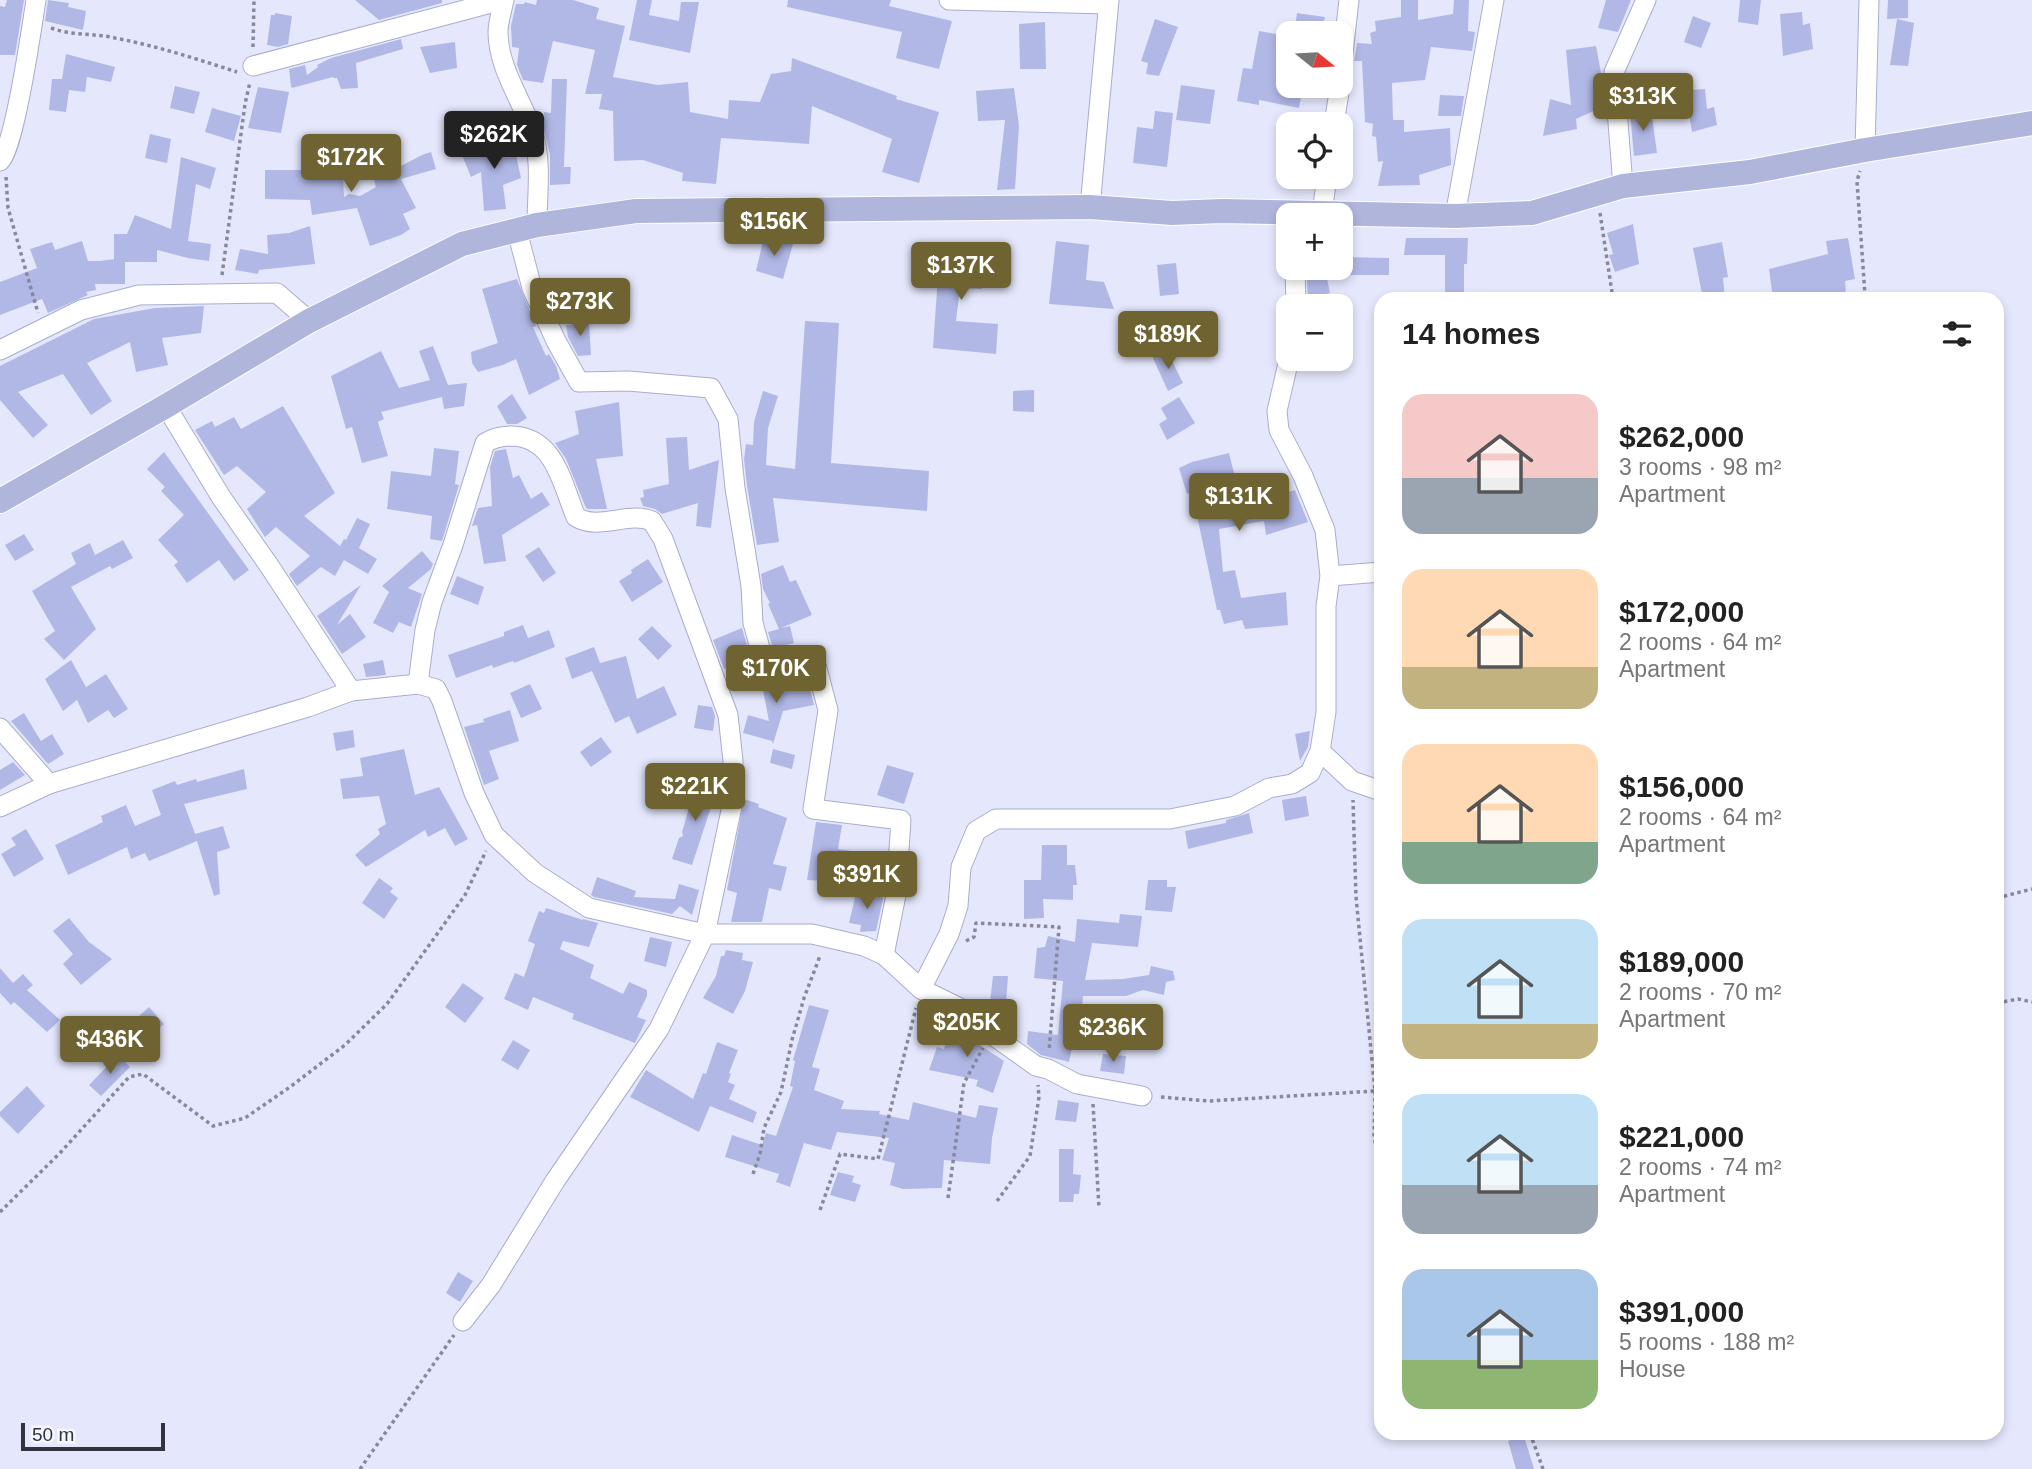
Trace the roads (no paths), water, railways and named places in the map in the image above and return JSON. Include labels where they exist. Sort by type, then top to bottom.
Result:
[{"type":"main road","points":[[1353,213],[1455,216],[1532,213],[1623,186],[1750,172],[2032,123]]},
{"type":"main road","points":[[0,501],[309,321],[462,244],[527,228],[636,211],[1090,207],[1172,213],[1221,211],[1276,213]]},
{"type":"street","points":[[2,160],[12,129],[36,0]]},
{"type":"street","points":[[252,71],[503,0],[498,31],[502,55],[534,136],[538,165],[527,228],[532,288],[556,341],[579,382],[628,380],[711,388],[728,419],[735,488],[751,586],[753,624],[763,659],[816,665],[828,710],[813,809],[901,820],[896,895],[884,955]]},
{"type":"street","points":[[949,0],[1108,2],[1090,207]]},
{"type":"street","points":[[1347,21],[1349,0]]},
{"type":"street","points":[[1455,216],[1494,0]]},
{"type":"street","points":[[1623,186],[1614,72],[1646,0]]},
{"type":"street","points":[[1866,150],[1869,0]]},
{"type":"street","points":[[0,350],[81,310],[139,295],[277,293],[309,321]]},
{"type":"street","points":[[921,989],[949,934],[958,906],[961,867],[976,831],[996,819],[1170,819],[1235,806],[1269,788],[1292,784],[1311,774],[1320,751],[1326,712],[1326,606],[1330,576],[1325,530],[1303,476],[1279,430],[1277,411],[1286,371]]},
{"type":"street","points":[[166,406],[221,497],[351,691]]},
{"type":"street","points":[[418,684],[425,630],[432,602],[485,443],[505,436],[519,436],[545,447],[576,517],[582,521],[589,523],[638,517],[652,522],[663,539],[728,715],[733,761],[732,806],[705,934],[659,1029],[555,1181],[491,1285],[463,1321]]},
{"type":"street","points":[[1330,576],[1374,573]]},
{"type":"street","points":[[0,807],[49,784],[308,707],[351,691],[418,684],[436,689],[474,793],[495,835],[535,873],[589,908],[705,934],[813,934],[864,946],[884,955],[921,989],[962,1009],[991,1034],[1042,1067],[1077,1084],[1142,1096]]},
{"type":"street","points":[[0,728],[49,784]]},
{"type":"street","points":[[1320,751],[1352,781],[1374,789]]}]
